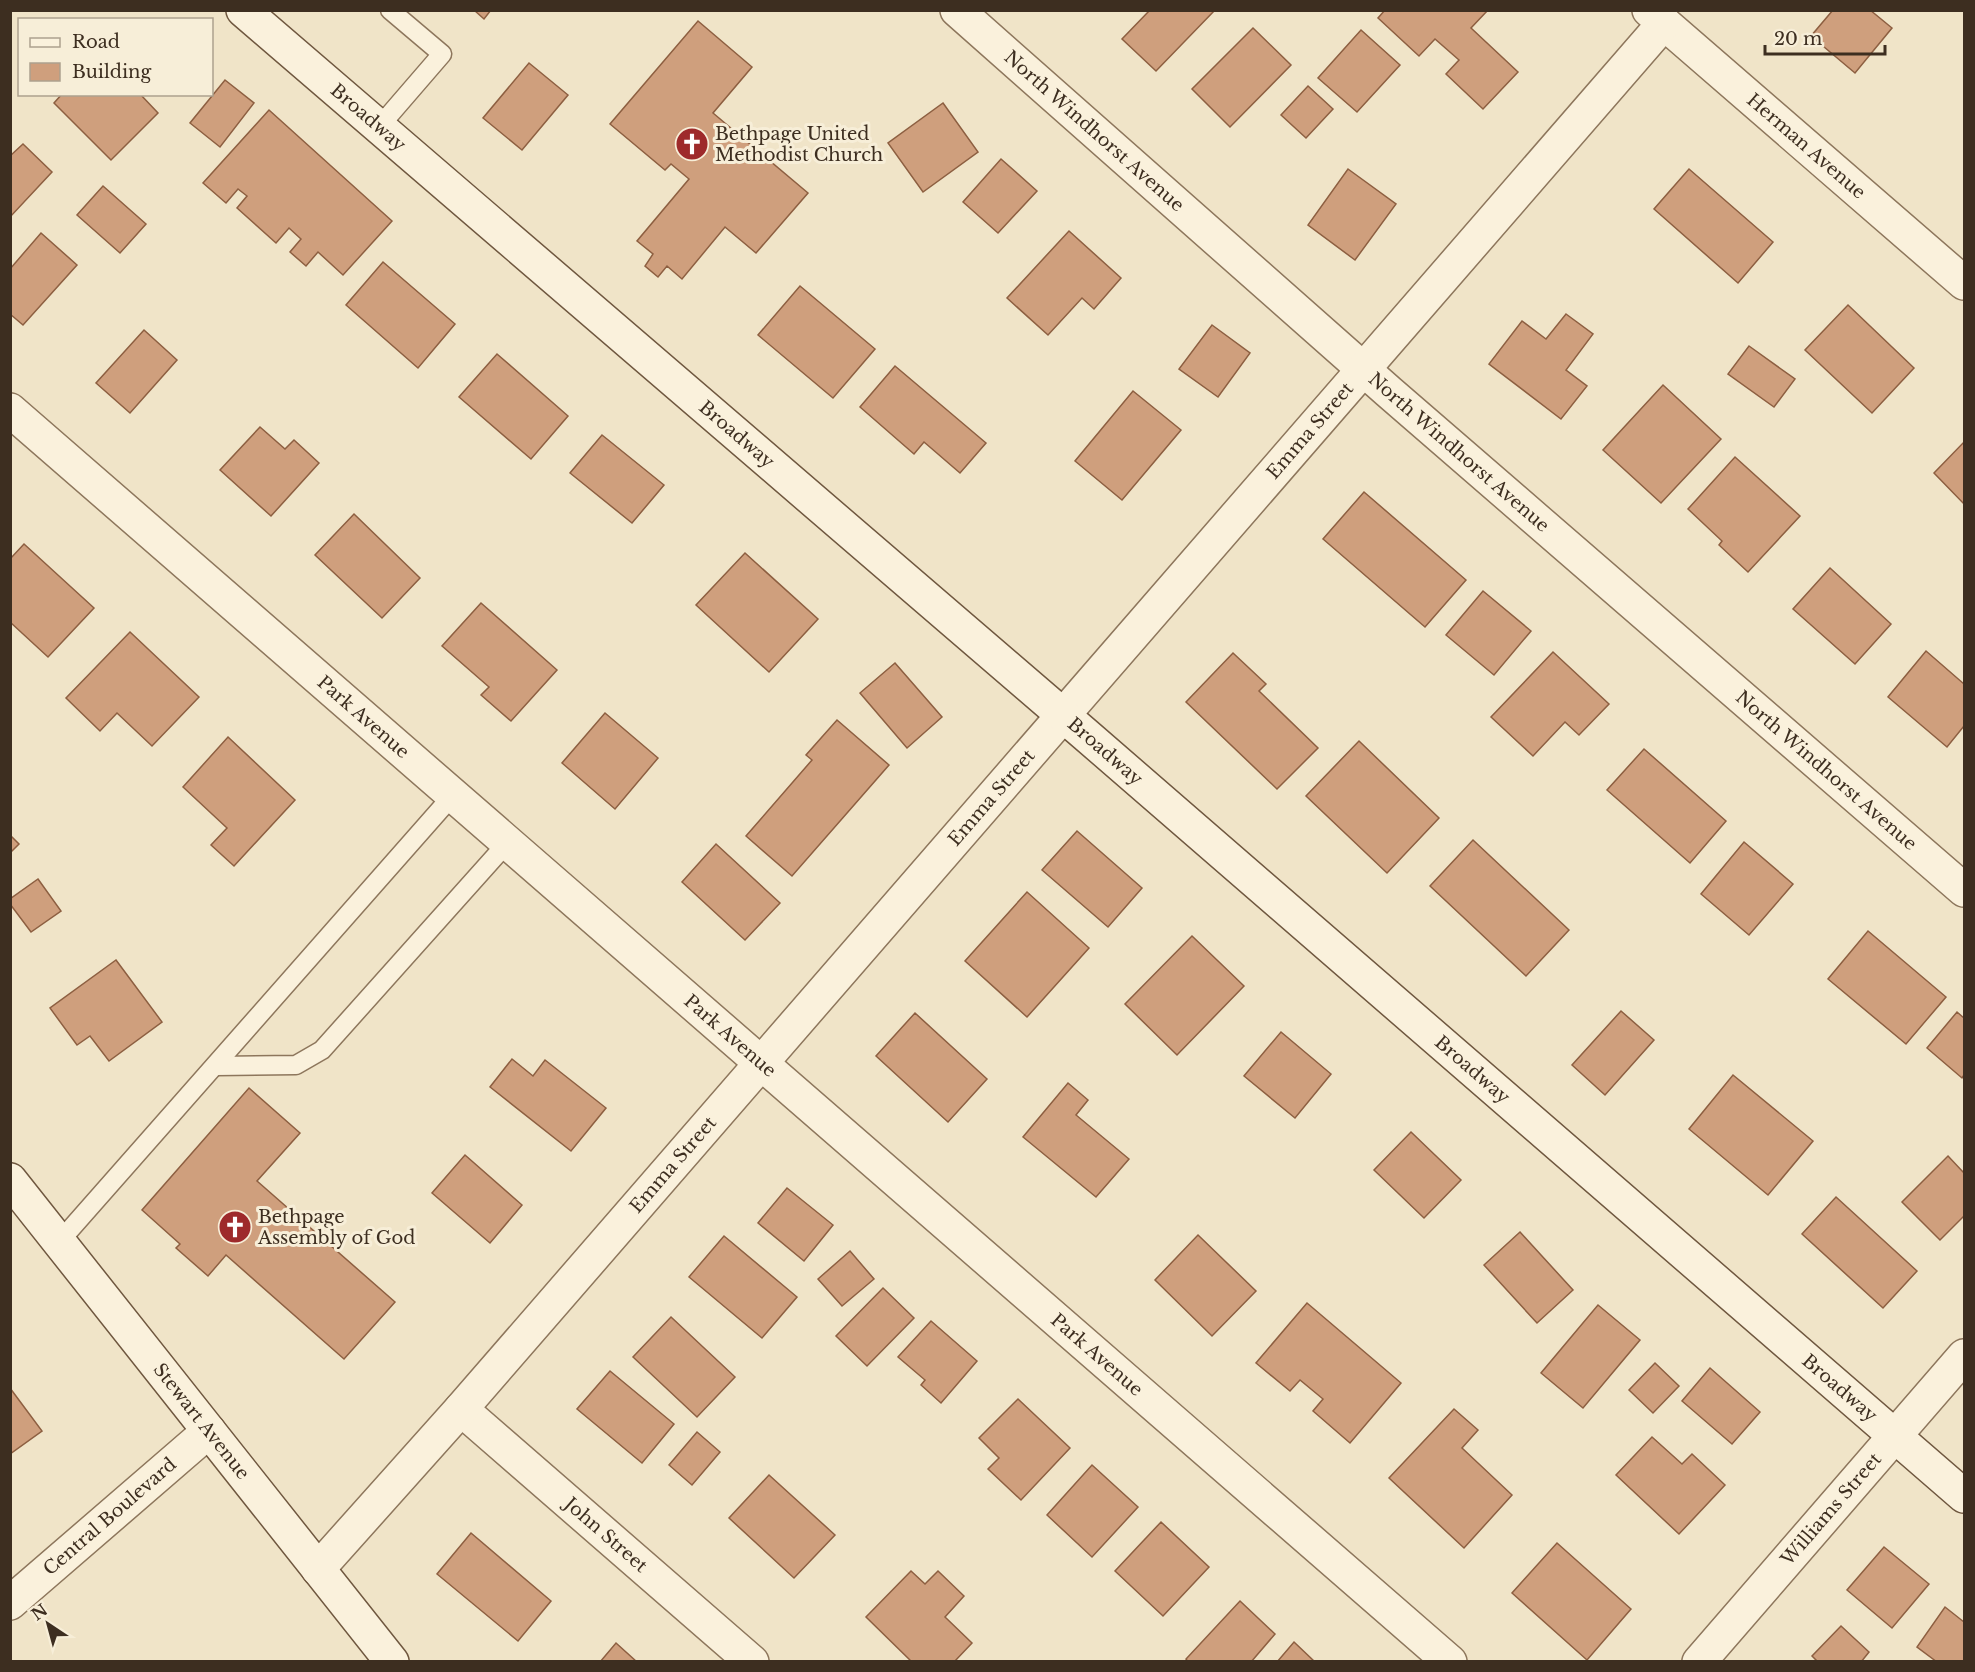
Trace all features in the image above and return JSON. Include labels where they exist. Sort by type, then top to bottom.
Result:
[{"type":"street","name":"Broadway","points":[[243,10],[1063,715],[1965,1496]]},
{"type":"street","name":"North Windhorst Avenue","points":[[957,10],[1364,369],[1965,890]]},
{"type":"street","name":"Emma Street","points":[[318,1569],[461,1409],[1364,369],[1657,17]]},
{"type":"street","name":"Herman Avenue","points":[[1657,17],[1965,283]]},
{"type":"street","name":"Park Avenue","points":[[10,410],[1450,1662]]},
{"type":"street","name":"Stewart Avenue","points":[[10,1180],[392,1662]]},
{"type":"street","name":"Williams Street","points":[[1699,1662],[1965,1356]]},
{"type":"street","name":"John Street","points":[[461,1409],[752,1662]]},
{"type":"street","name":"Central Boulevard","points":[[10,1603],[209,1431]]},
{"type":"lane","points":[[379,127],[442,54],[390,10]]},
{"type":"lane","points":[[60,1241],[453,795]]},
{"type":"lane","points":[[216,1066],[296,1065],[322,1050],[508,842]]},
{"type":"building","points":[[474,10],[491,10],[484,19]]},
{"type":"building","points":[[1150,10],[1215,10],[1156,71],[1122,39]]},
{"type":"building","points":[[1385,10],[1488,10],[1471,28],[1518,72],[1483,109],[1446,74],[1459,60],[1435,39],[1419,56],[1378,18]]},
{"type":"building","points":[[1833,10],[1870,10],[1892,28],[1855,73],[1811,36]]},
{"type":"building","name":"Bethpage United Methodist Church","points":[[698,21],[752,67],[713,113],[808,193],[756,253],[725,227],[682,279],[667,266],[658,277],[645,266],[653,254],[637,241],[689,179],[671,164],[665,170],[610,124]]},
{"type":"building","points":[[1253,28],[1291,65],[1230,127],[1192,89]]},
{"type":"building","points":[[1361,30],[1400,65],[1357,112],[1318,78]]},
{"type":"building","points":[[529,63],[568,95],[522,150],[483,118]]},
{"type":"building","points":[[225,80],[254,103],[220,147],[190,123]]},
{"type":"building","points":[[1308,86],[1333,109],[1306,138],[1281,115]]},
{"type":"building","points":[[60,96],[142,96],[158,113],[111,160],[54,103]]},
{"type":"building","points":[[943,103],[978,152],[923,192],[888,143]]},
{"type":"building","points":[[269,110],[392,221],[343,275],[318,252],[306,266],[290,252],[301,239],[289,228],[276,243],[237,208],[247,196],[238,189],[226,203],[203,183]]},
{"type":"building","points":[[23,144],[52,172],[11,216],[10,156]]},
{"type":"building","points":[[1001,159],[1037,191],[998,233],[963,202]]},
{"type":"building","points":[[1348,169],[1396,204],[1355,260],[1308,225]]},
{"type":"building","points":[[1689,169],[1773,242],[1738,283],[1654,209]]},
{"type":"building","points":[[103,186],[146,224],[120,253],[77,215]]},
{"type":"building","points":[[1069,231],[1121,278],[1094,309],[1082,298],[1048,335],[1007,298]]},
{"type":"building","points":[[41,233],[77,265],[23,325],[10,314],[10,269]]},
{"type":"building","points":[[383,262],[455,324],[418,368],[346,305]]},
{"type":"building","points":[[800,286],[875,349],[833,398],[758,335]]},
{"type":"building","points":[[1848,305],[1914,368],[1872,413],[1805,350]]},
{"type":"building","points":[[1566,314],[1593,334],[1566,370],[1587,386],[1561,419],[1489,364],[1522,321],[1546,339]]},
{"type":"building","points":[[1212,325],[1250,353],[1218,397],[1179,369]]},
{"type":"building","points":[[144,330],[177,360],[130,413],[96,383]]},
{"type":"building","points":[[1749,346],[1795,379],[1774,407],[1728,374]]},
{"type":"building","points":[[497,354],[568,416],[531,459],[459,397]]},
{"type":"building","points":[[895,366],[986,443],[960,473],[924,442],[914,454],[860,407]]},
{"type":"building","points":[[1663,385],[1721,439],[1661,503],[1603,450]]},
{"type":"building","points":[[1133,391],[1181,430],[1122,500],[1075,461]]},
{"type":"building","points":[[260,427],[285,449],[294,440],[319,463],[271,516],[220,470]]},
{"type":"building","points":[[602,435],[664,485],[632,523],[570,473]]},
{"type":"building","points":[[1964,442],[1964,504],[1934,473]]},
{"type":"building","points":[[1735,457],[1800,516],[1748,572],[1719,545],[1722,541],[1688,509]]},
{"type":"building","points":[[1364,492],[1466,580],[1425,627],[1323,539]]},
{"type":"building","points":[[354,514],[420,578],[382,618],[315,555]]},
{"type":"building","points":[[24,544],[94,608],[48,657],[10,622],[10,559]]},
{"type":"building","points":[[745,553],[818,619],[769,672],[696,605]]},
{"type":"building","points":[[1830,568],[1891,624],[1855,664],[1793,609]]},
{"type":"building","points":[[1483,591],[1531,631],[1494,675],[1446,635]]},
{"type":"building","points":[[481,603],[557,670],[511,721],[481,695],[489,687],[442,646]]},
{"type":"building","points":[[130,632],[199,697],[152,746],[117,713],[100,731],[66,698]]},
{"type":"building","points":[[1926,651],[1964,684],[1964,726],[1947,747],[1888,697]]},
{"type":"building","points":[[1553,652],[1609,704],[1579,735],[1565,722],[1533,756],[1491,717]]},
{"type":"building","points":[[1233,653],[1266,684],[1259,691],[1318,748],[1277,789],[1186,702]]},
{"type":"building","points":[[895,663],[942,717],[907,748],[860,693]]},
{"type":"building","points":[[605,713],[658,758],[615,809],[562,763]]},
{"type":"building","points":[[837,720],[889,765],[792,876],[746,836],[812,760],[806,755]]},
{"type":"building","points":[[228,737],[295,800],[234,866],[211,845],[227,828],[183,787]]},
{"type":"building","points":[[1359,741],[1439,818],[1387,873],[1306,796]]},
{"type":"building","points":[[1644,749],[1726,821],[1690,863],[1607,790]]},
{"type":"building","points":[[1077,831],[1142,888],[1108,927],[1042,870]]},
{"type":"building","points":[[10,835],[19,844],[10,853]]},
{"type":"building","points":[[1473,840],[1569,930],[1526,976],[1430,886]]},
{"type":"building","points":[[1744,842],[1793,884],[1749,935],[1701,894]]},
{"type":"building","points":[[716,844],[780,903],[745,940],[682,882]]},
{"type":"building","points":[[38,879],[61,911],[31,932],[10,904],[10,899]]},
{"type":"building","points":[[1027,892],[1089,948],[1027,1017],[965,961]]},
{"type":"building","points":[[1868,931],[1946,997],[1906,1044],[1828,979]]},
{"type":"building","points":[[1192,936],[1244,986],[1177,1055],[1125,1004]]},
{"type":"building","points":[[116,960],[162,1022],[109,1061],[90,1036],[77,1045],[50,1008]]},
{"type":"building","points":[[1621,1011],[1654,1040],[1605,1095],[1572,1065]]},
{"type":"building","points":[[1957,1012],[1964,1018],[1964,1075],[1962,1078],[1927,1048]]},
{"type":"building","points":[[915,1013],[987,1079],[948,1122],[876,1056]]},
{"type":"building","points":[[1281,1032],[1331,1074],[1295,1118],[1244,1076]]},
{"type":"building","points":[[512,1059],[533,1076],[545,1060],[606,1108],[571,1151],[490,1087]]},
{"type":"building","points":[[1733,1075],[1813,1141],[1768,1195],[1689,1129]]},
{"type":"building","points":[[1068,1083],[1088,1100],[1076,1115],[1129,1159],[1096,1197],[1023,1137]]},
{"type":"building","name":"Bethpage Assembly of God","points":[[249,1088],[300,1133],[257,1181],[395,1302],[344,1359],[226,1255],[208,1276],[176,1248],[180,1244],[142,1210]]},
{"type":"building","points":[[1411,1132],[1461,1180],[1424,1218],[1374,1170]]},
{"type":"building","points":[[465,1155],[522,1205],[490,1243],[432,1193]]},
{"type":"building","points":[[1948,1156],[1964,1173],[1964,1216],[1940,1240],[1902,1202]]},
{"type":"building","points":[[787,1188],[833,1225],[804,1261],[758,1223]]},
{"type":"building","points":[[1836,1197],[1917,1271],[1883,1308],[1802,1234]]},
{"type":"building","points":[[1520,1232],[1573,1290],[1537,1323],[1484,1265]]},
{"type":"building","points":[[1198,1235],[1256,1291],[1212,1336],[1155,1280]]},
{"type":"building","points":[[724,1236],[797,1297],[762,1338],[689,1277]]},
{"type":"building","points":[[850,1251],[874,1279],[842,1306],[818,1279]]},
{"type":"building","points":[[883,1288],[914,1318],[867,1366],[836,1336]]},
{"type":"building","points":[[1307,1303],[1401,1383],[1350,1443],[1313,1411],[1323,1399],[1300,1380],[1290,1391],[1256,1363]]},
{"type":"building","points":[[1598,1305],[1640,1340],[1583,1408],[1541,1373]]},
{"type":"building","points":[[671,1317],[735,1377],[697,1417],[633,1357]]},
{"type":"building","points":[[931,1321],[977,1361],[941,1403],[921,1385],[925,1380],[898,1357]]},
{"type":"building","points":[[1655,1363],[1679,1386],[1653,1413],[1629,1390]]},
{"type":"building","points":[[1710,1368],[1760,1412],[1732,1444],[1682,1401]]},
{"type":"building","points":[[610,1371],[674,1424],[642,1463],[577,1409]]},
{"type":"building","points":[[10,1388],[42,1431],[10,1454]]},
{"type":"building","points":[[1018,1399],[1070,1448],[1021,1500],[988,1469],[999,1458],[979,1438]]},
{"type":"building","points":[[1454,1409],[1478,1430],[1462,1448],[1512,1495],[1464,1548],[1389,1478]]},
{"type":"building","points":[[697,1432],[720,1452],[692,1485],[669,1465]]},
{"type":"building","points":[[1652,1437],[1682,1464],[1692,1454],[1725,1485],[1679,1534],[1616,1475]]},
{"type":"building","points":[[1092,1465],[1138,1507],[1092,1557],[1047,1515]]},
{"type":"building","points":[[769,1475],[835,1535],[794,1578],[729,1518]]},
{"type":"building","points":[[1161,1522],[1209,1567],[1163,1616],[1115,1571]]},
{"type":"building","points":[[471,1533],[551,1601],[518,1641],[437,1574]]},
{"type":"building","points":[[1557,1543],[1631,1609],[1587,1660],[1512,1593]]},
{"type":"building","points":[[1884,1547],[1929,1584],[1892,1628],[1847,1590]]},
{"type":"building","points":[[911,1571],[925,1584],[938,1571],[964,1596],[945,1617],[972,1643],[954,1662],[912,1662],[866,1617]]},
{"type":"building","points":[[1240,1601],[1275,1634],[1251,1662],[1188,1662],[1186,1659]]},
{"type":"building","points":[[1945,1607],[1964,1622],[1964,1662],[1937,1662],[1917,1647]]},
{"type":"building","points":[[1841,1626],[1869,1652],[1861,1662],[1818,1662],[1812,1656]]},
{"type":"building","points":[[1294,1642],[1315,1662],[1277,1662]]},
{"type":"building","points":[[616,1643],[637,1662],[600,1662]]},
{"type":"place","name":"Bethpage United Methodist Church","points":[[692,144]]},
{"type":"place","name":"Bethpage Assembly of God","points":[[235,1227]]}]
